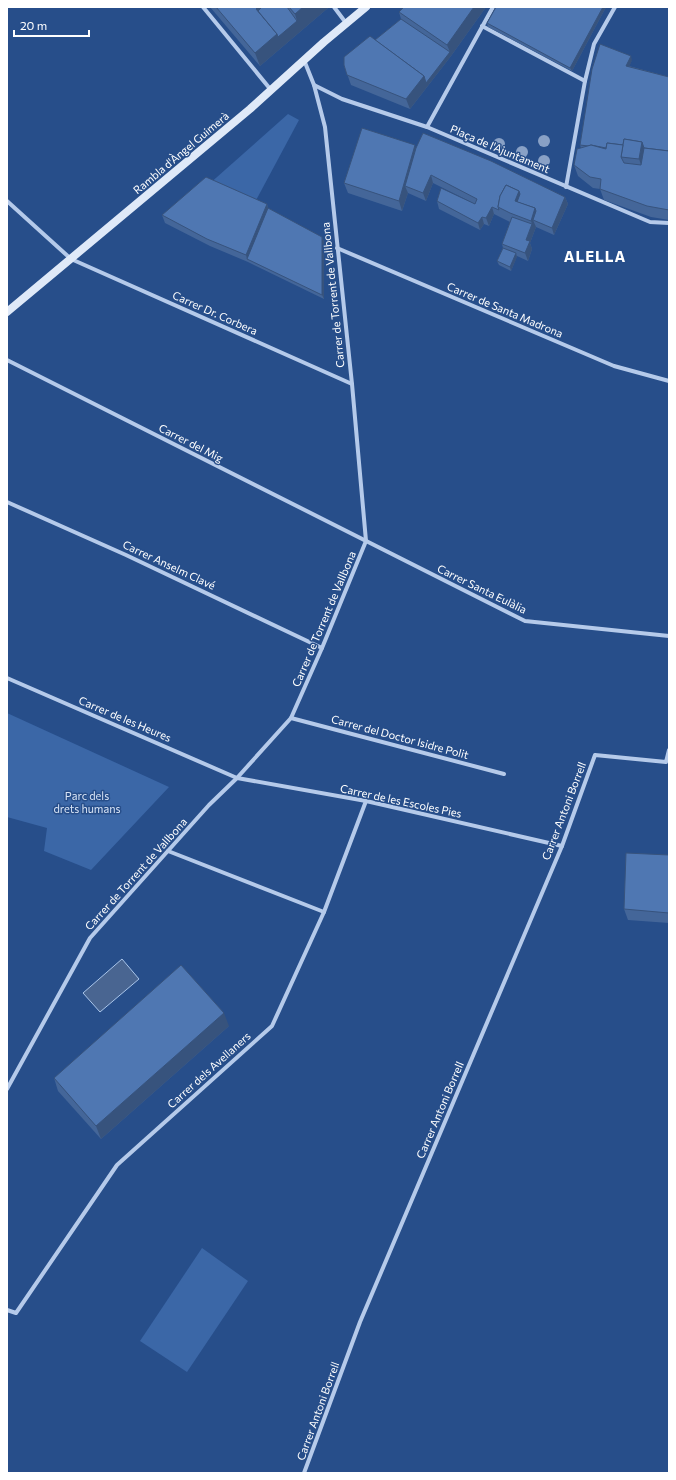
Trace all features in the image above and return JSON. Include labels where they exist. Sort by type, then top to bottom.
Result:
[{"type":"main road","name":"Rambla d'Àngel Guimerà","points":[[7,312],[271,90],[366,7]]},
{"type":"street","points":[[203,7],[271,90]]},
{"type":"street","points":[[334,7],[346,23]]},
{"type":"street","points":[[427,127],[493,7]]},
{"type":"street","points":[[566,187],[584,81],[594,44],[615,7]]},
{"type":"street","points":[[482,26],[584,81]]},
{"type":"street","name":"Carrer de Torrent de Vallbona","points":[[7,1089],[90,938],[209,805],[291,718],[322,648],[366,541],[352,384],[324,127],[314,85],[304,60]]},
{"type":"street","name":"Plaça de l'Ajuntament","points":[[314,85],[342,99],[427,127],[650,222],[669,223]]},
{"type":"street","name":"Carrer Dr. Corbera","points":[[7,201],[71,259],[352,384]]},
{"type":"street","name":"Carrer de Santa Madrona","points":[[337,248],[614,366],[669,381]]},
{"type":"street","name":"Carrer del Mig","points":[[7,360],[366,541]]},
{"type":"street","name":"Carrer Anselm Clavé","points":[[7,502],[126,555],[322,648]]},
{"type":"street","name":"Carrer Santa Eulàlia","points":[[366,541],[525,621],[669,636]]},
{"type":"street","name":"Carrer de les Heures","points":[[7,678],[236,778]]},
{"type":"street","name":"Carrer del Doctor Isidre Polit","points":[[291,718],[504,774]]},
{"type":"street","name":"Carrer Antoni Borrell","points":[[304,1473],[360,1322],[562,846],[595,755],[666,762],[669,750]]},
{"type":"street","name":"Carrer de les Escoles Pies","points":[[236,778],[366,801],[562,846]]},
{"type":"street","name":"Carrer dels Avellaners","points":[[7,1310],[16,1313],[117,1165],[272,1026],[324,912],[366,801]]},
{"type":"street","points":[[168,851],[324,912]]},
{"type":"green space","points":[[288,114],[299,120],[254,204],[208,185]]},
{"type":"green space","name":"Parc dels drets humans","points":[[7,713],[169,787],[91,870],[44,851],[47,828],[7,817]]},
{"type":"green space","points":[[202,1248],[248,1281],[187,1372],[140,1341]]},
{"type":"shaded area","points":[[122,959],[139,979],[100,1012],[83,993]]},
{"type":"building","points":[[216,7],[258,7],[256,9],[277,34],[255,53]]},
{"type":"building","points":[[260,7],[287,7],[297,21],[278,37],[258,11],[261,8]]},
{"type":"building","points":[[289,7],[303,7],[295,14]]},
{"type":"building","points":[[404,7],[474,7],[447,45],[399,12]]},
{"type":"building","points":[[496,7],[603,7],[570,68],[487,23]]},
{"type":"building","points":[[401,19],[450,52],[426,83],[424,76],[375,40]]},
{"type":"building","points":[[370,36],[424,76],[406,99],[347,75],[344,65],[344,57]]},
{"type":"building","points":[[600,44],[631,56],[626,66],[669,77],[669,151],[644,148],[642,142],[624,139],[623,145],[607,143],[606,148],[591,145],[580,145],[592,69]]},
{"type":"building","points":[[362,128],[415,145],[399,201],[344,183]]},
{"type":"building","points":[[423,133],[491,161],[565,197],[552,228],[533,220],[536,211],[535,208],[517,202],[520,194],[519,191],[506,185],[500,196],[498,207],[499,210],[492,207],[486,218],[482,217],[478,223],[437,201],[441,188],[475,204],[477,199],[431,175],[423,193],[405,186],[416,148]]},
{"type":"building","points":[[624,139],[642,142],[639,159],[621,157]]},
{"type":"building","points":[[607,143],[623,145],[621,157],[624,163],[641,165],[644,148],[669,151],[669,210],[647,206],[600,189],[601,179],[590,177],[574,165],[577,149],[591,145],[606,149]]},
{"type":"building","points":[[206,177],[267,204],[246,255],[207,239],[162,215]]},
{"type":"building","points":[[506,185],[519,191],[515,201],[535,208],[531,221],[498,207],[500,196]]},
{"type":"building","points":[[268,208],[322,237],[322,295],[247,259]]},
{"type":"building","points":[[512,217],[532,224],[526,240],[530,241],[525,253],[502,244]]},
{"type":"building","points":[[503,248],[516,253],[510,267],[497,261]]},
{"type":"building","points":[[626,853],[669,855],[669,913],[624,909]]},
{"type":"building","points":[[181,965],[224,1013],[96,1126],[54,1078]]},
{"type":"district","name":"ALELLA","points":[[595,257]]}]
